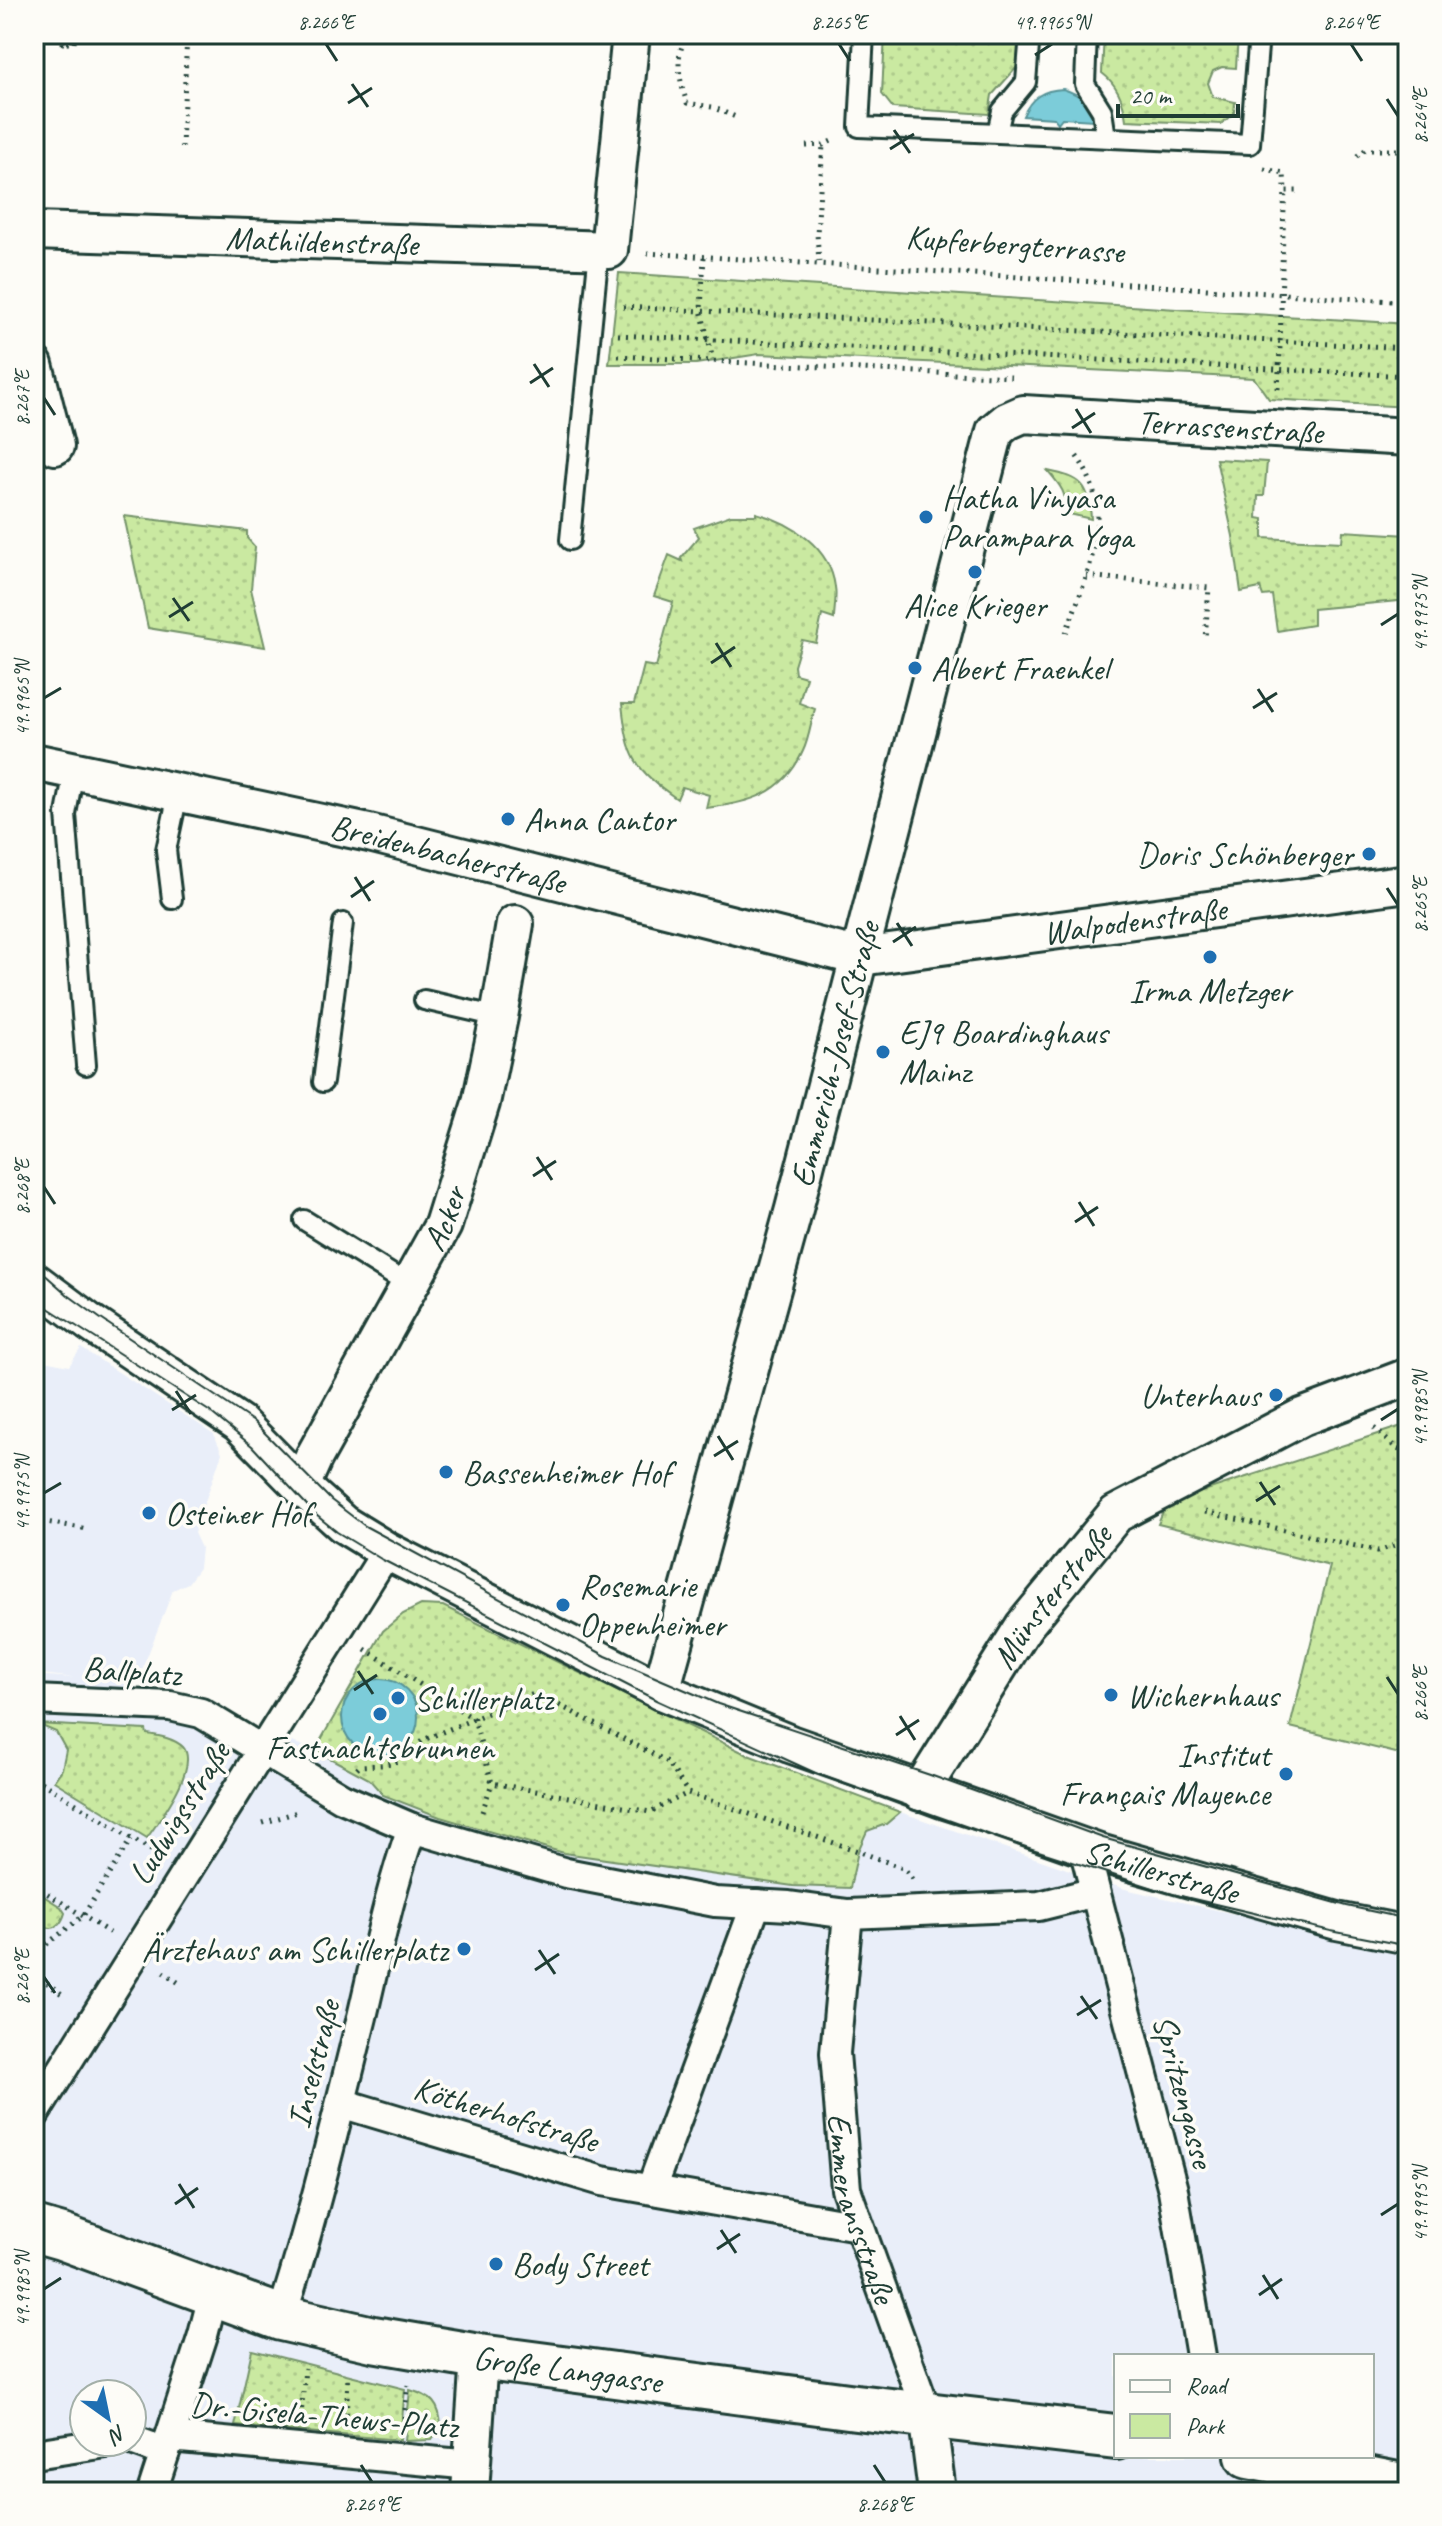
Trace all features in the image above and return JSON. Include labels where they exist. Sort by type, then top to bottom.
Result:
[{"type":"street","points":[[617,251],[631,34]]},
{"type":"street","name":"Mathildenstraße","points":[[34,231],[617,251]]},
{"type":"street","points":[[34,365],[55,446]]},
{"type":"street","name":"Terrassenstraße","points":[[1007,421],[1023,414],[1408,437]]},
{"type":"street","name":"Emmerich-Josef-Straße","points":[[661,1691],[860,957],[995,431],[1007,421]]},
{"type":"street","name":"Breidenbacherstraße","points":[[34,762],[178,794],[366,844],[860,957]]},
{"type":"street","name":"Walpodenstraße","points":[[860,957],[1408,883]]},
{"type":"street","name":"Acker","points":[[301,1486],[314,1457],[443,1225],[481,1103],[515,924]]},
{"type":"street","points":[[34,1281],[239,1423],[343,1524],[387,1551],[661,1691],[790,1744],[920,1792]]},
{"type":"street","name":"Münsterstraße","points":[[920,1792],[1024,1626],[1116,1514],[1302,1417],[1408,1377]]},
{"type":"street","name":"Ludwigsstraße","points":[[34,2115],[387,1551]]},
{"type":"street","name":"Ballplatz","points":[[34,1700],[170,1706],[201,1713],[261,1751]]},
{"type":"street","points":[[261,1751],[342,1798],[412,1828],[566,1873],[715,1902],[789,1906],[848,1914],[1039,1906],[1095,1892]]},
{"type":"street","name":"Schillerstraße","points":[[920,1792],[1180,1878],[1322,1917],[1408,1935]]},
{"type":"street","name":"Inselstraße","points":[[281,2318],[341,2103],[398,1868],[412,1828]]},
{"type":"street","name":"Spritzengasse","points":[[1084,1848],[1173,2190],[1201,2354]]},
{"type":"street","points":[[651,2189],[756,1904]]},
{"type":"street","name":"Emmeransstraße","points":[[848,1914],[835,2053],[846,2189],[927,2414],[937,2492]]},
{"type":"street","name":"Kötherhofstraße","points":[[341,2103],[602,2181],[858,2226]]},
{"type":"street","name":"Große Langgasse","points":[[34,2229],[281,2318],[373,2339],[479,2357],[1114,2437]]},
{"type":"street","points":[[152,2492],[214,2292]]},
{"type":"street","points":[[471,2479],[479,2357]]},
{"type":"street","name":"Dr.-Gisela-Thews-Platz","points":[[148,2442],[344,2454],[471,2479]]},
{"type":"street","points":[[34,2454],[68,2449]]},
{"type":"street","points":[[1257,2458],[1389,2487]]},
{"type":"lane","points":[[864,34],[859,127],[1250,144],[1259,34]]},
{"type":"lane","points":[[997,133],[1002,111],[1026,82],[1030,34]]},
{"type":"lane","points":[[1087,34],[1085,84],[1102,111],[1106,137]]},
{"type":"lane","points":[[570,540],[594,306],[617,251]]},
{"type":"lane","points":[[74,771],[66,814],[86,1065]]},
{"type":"lane","points":[[172,899],[166,850],[178,794]]},
{"type":"lane","points":[[323,1082],[343,923]]},
{"type":"lane","points":[[424,1000],[499,1017]]},
{"type":"lane","points":[[304,1220],[409,1285]]},
{"type":"path","points":[[66,34],[63,43],[74,44],[75,34]]},
{"type":"path","points":[[83,34],[114,36]]},
{"type":"path","points":[[690,34],[679,56],[687,103],[712,107],[738,118]]},
{"type":"path","points":[[156,39],[187,38],[182,147]]},
{"type":"path","points":[[1250,144],[1255,167],[1284,173],[1278,389]]},
{"type":"path","points":[[806,146],[823,145],[817,234],[819,262]]},
{"type":"path","points":[[1357,156],[1365,150],[1408,150]]},
{"type":"path","points":[[1285,191],[1302,191]]},
{"type":"path","name":"Kupferbergterrasse","points":[[617,251],[1408,302]]},
{"type":"path","points":[[704,257],[701,310],[713,360]]},
{"type":"path","points":[[594,306],[1408,348]]},
{"type":"path","points":[[591,334],[1408,376]]},
{"type":"path","points":[[588,360],[713,360],[975,374]]},
{"type":"path","points":[[1006,365],[1006,376]]},
{"type":"path","points":[[1045,416],[1084,465],[1097,497],[1098,519],[1086,576],[1066,633]]},
{"type":"path","points":[[1086,576],[1209,588],[1205,639]]},
{"type":"path","points":[[1397,1449],[1408,1446]]},
{"type":"path","points":[[1146,1498],[1378,1551],[1408,1541]]},
{"type":"path","points":[[34,1520],[88,1529]]},
{"type":"path","points":[[336,1631],[474,1719],[492,1783],[650,1812],[688,1793]]},
{"type":"path","points":[[342,1798],[360,1766],[399,1761],[423,1740],[536,1693],[668,1762],[688,1793],[905,1869],[932,1910]]},
{"type":"path","points":[[34,1778],[154,1852]]},
{"type":"path","points":[[34,1954],[83,1916],[131,1839]]},
{"type":"path","points":[[34,1885],[83,1916]]},
{"type":"path","points":[[34,1973],[63,1995]]},
{"type":"path","points":[[298,2449],[306,2355]]},
{"type":"path","points":[[344,2454],[349,2367]]},
{"type":"shaded area","points":[[81,1348],[214,1434],[222,1453],[194,1533],[201,1548],[199,1568],[188,1583],[173,1590],[142,1670],[123,1683],[315,1750],[369,1779],[383,1795],[418,1809],[564,1853],[793,1886],[858,1851],[867,1831],[886,1824],[900,1812],[1125,1889],[1408,1954],[1408,2492],[34,2492],[34,1675],[75,1678],[34,1673],[34,1359],[69,1366]]},
{"type":"green space","points":[[885,34],[1019,34],[1017,67],[992,95],[989,114],[893,108],[882,94]]},
{"type":"green space","points":[[1104,34],[1238,34],[1236,68],[1222,67],[1213,71],[1208,83],[1213,97],[1235,102],[1234,113],[1221,124],[1126,120],[1119,94],[1102,73]]},
{"type":"green space","points":[[619,273],[1408,324],[1408,407],[1269,399],[1254,378],[759,354],[696,364],[609,364]]},
{"type":"green space","points":[[1216,459],[1267,462],[1264,496],[1258,496],[1257,518],[1263,519],[1263,538],[1342,542],[1343,531],[1408,535],[1408,600],[1313,609],[1313,625],[1277,631],[1272,595],[1263,596],[1260,588],[1241,592],[1233,536]]},
{"type":"green space","points":[[1048,471],[1082,484],[1091,519],[1065,513],[1062,490]]},
{"type":"green space","points":[[756,513],[795,530],[826,560],[836,591],[834,619],[822,615],[816,643],[802,640],[794,666],[795,674],[806,677],[799,703],[815,709],[805,746],[795,766],[775,787],[763,794],[706,808],[709,795],[682,787],[677,799],[642,769],[630,749],[622,704],[634,704],[644,665],[656,667],[673,602],[654,596],[669,555],[682,561],[681,558],[699,537],[694,528],[731,515]]},
{"type":"green space","points":[[124,516],[247,531],[247,538],[255,547],[251,589],[265,647],[148,628]]},
{"type":"green space","points":[[1408,1424],[1408,1756],[1290,1727],[1330,1566],[1158,1524],[1167,1503]]},
{"type":"green space","name":"Schillerplatz","points":[[421,1605],[443,1606],[748,1755],[900,1812],[886,1824],[867,1831],[858,1851],[850,1888],[793,1886],[564,1853],[440,1817],[383,1795],[369,1779],[315,1750],[383,1631],[403,1614]],"holes":[[[378,1679],[402,1686],[417,1705],[343,1722],[346,1706],[353,1696]]]},
{"type":"green space","points":[[37,1724],[146,1730],[147,1734],[171,1739],[183,1747],[187,1756],[182,1780],[147,1838],[54,1781],[62,1769],[66,1750],[56,1732]]},
{"type":"green space","points":[[34,1890],[61,1907],[65,1913],[56,1927],[43,1926],[34,1918]]},
{"type":"green space","points":[[252,2350],[405,2389],[400,2440],[235,2426]]},
{"type":"green space","points":[[410,2390],[429,2398],[439,2412],[441,2427],[432,2440],[405,2441]]},
{"type":"water","points":[[1063,89],[1083,100],[1093,120],[1062,118],[1058,123],[1054,118],[1023,116],[1038,96]]},
{"type":"water","name":"Fastnachtsbrunnen","points":[[380,1679],[395,1682],[407,1690],[415,1702],[418,1717],[415,1732],[407,1744],[395,1752],[380,1755],[365,1752],[353,1744],[345,1732],[342,1717],[345,1702],[353,1690],[365,1682]]},
{"type":"tram line","points":[[34,1265],[101,1319],[254,1422],[331,1500],[365,1526],[606,1656],[718,1704],[930,1775],[1103,1838],[1347,1906],[1408,1919]]},
{"type":"tram line","points":[[34,1299],[209,1411],[252,1446],[316,1515],[337,1532],[381,1559],[656,1700],[820,1775],[936,1818],[1172,1894],[1408,1946]]},
{"type":"place","name":"Hatha Vinyasa Parampara Yoga","points":[[926,517]]},
{"type":"place","name":"Alice Krieger","points":[[975,572]]},
{"type":"place","name":"Albert Fraenkel","points":[[915,668]]},
{"type":"place","name":"Anna Cantor","points":[[508,819]]},
{"type":"place","name":"Doris Schönberger","points":[[1369,854]]},
{"type":"place","name":"Irma Metzger","points":[[1210,957]]},
{"type":"place","name":"EJ9 Boardinghaus Mainz","points":[[883,1052]]},
{"type":"place","name":"Unterhaus","points":[[1276,1395]]},
{"type":"place","name":"Bassenheimer Hof","points":[[446,1472]]},
{"type":"place","name":"Osteiner Hof","points":[[149,1513]]},
{"type":"place","name":"Rosemarie Oppenheimer","points":[[563,1605]]},
{"type":"place","name":"Wichernhaus","points":[[1111,1695]]},
{"type":"place","name":"Schillerplatz","points":[[398,1698]]},
{"type":"place","name":"Fastnachtsbrunnen","points":[[380,1714]]},
{"type":"place","name":"Institut Français Mayence","points":[[1286,1774]]},
{"type":"place","name":"Ärztehaus am Schillerplatz","points":[[464,1949]]},
{"type":"place","name":"Body Street","points":[[496,2264]]}]
